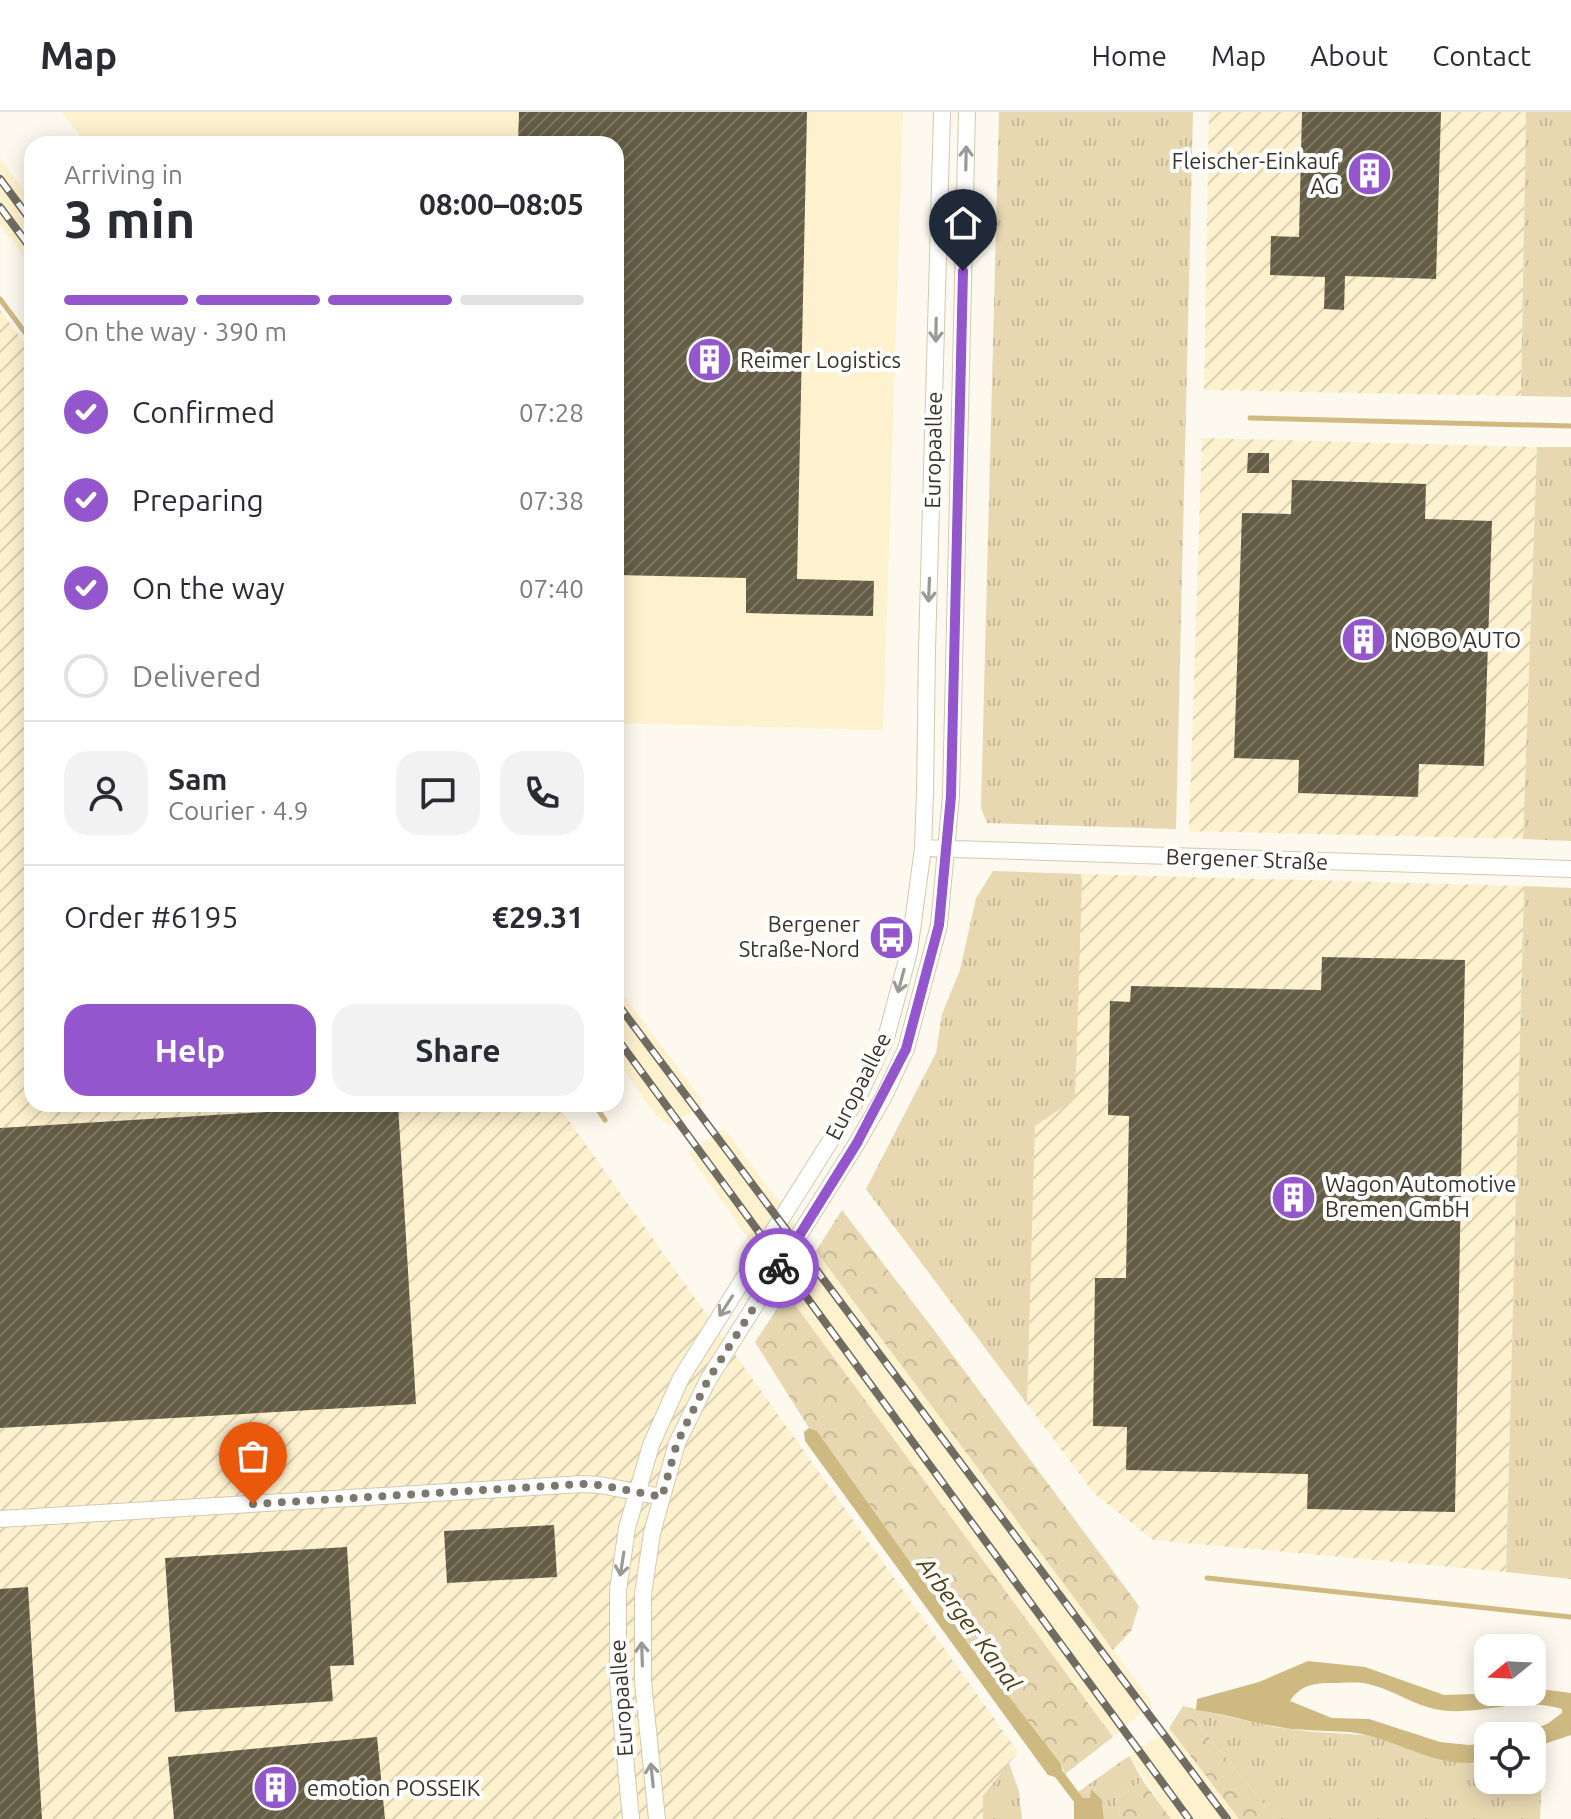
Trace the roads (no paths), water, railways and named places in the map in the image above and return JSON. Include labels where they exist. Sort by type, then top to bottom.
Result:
[{"type":"street","name":"Europaallee","points":[[631,1819],[618,1683],[618,1590],[627,1528],[651,1445],[681,1378],[840,1128],[886,1038],[909,952],[923,848],[942,112]]},
{"type":"street","name":"Europaallee","points":[[657,1819],[641,1638],[652,1533],[677,1443],[708,1380],[857,1143],[906,1049],[939,925],[948,848],[954,701],[967,112]]},
{"type":"street","name":"Bergener Straße","points":[[923,848],[1571,869]]},
{"type":"street","points":[[0,1519],[583,1484],[662,1497]]},
{"type":"waterway","points":[[0,299],[24,331]]},
{"type":"waterway","points":[[1250,418],[1571,426]]},
{"type":"waterway","points":[[600,1112],[605,1120]]},
{"type":"waterway","points":[[1207,1578],[1571,1617]]},
{"type":"railway","points":[[0,179],[24,211]]},
{"type":"railway","points":[[0,207],[24,239]]},
{"type":"railway","points":[[624,1013],[1227,1819]]},
{"type":"railway","points":[[624,1048],[1189,1819]]},
{"type":"place","name":"Fleischer-Einkauf AG","points":[[1370,174]]},
{"type":"place","name":"Reimer Logistics","points":[[709,360]]},
{"type":"place","name":"NOBO AUTO","points":[[1363,640]]},
{"type":"place","name":"Bergener Straße-Nord","points":[[891,937]]},
{"type":"place","name":"Wagon Automotive Bremen GmbH","points":[[1294,1197]]},
{"type":"place","name":"emotion POSSEIK","points":[[276,1788]]},
{"type":"water label","name":"Arberger Kanal","points":[[969,1624]]}]
